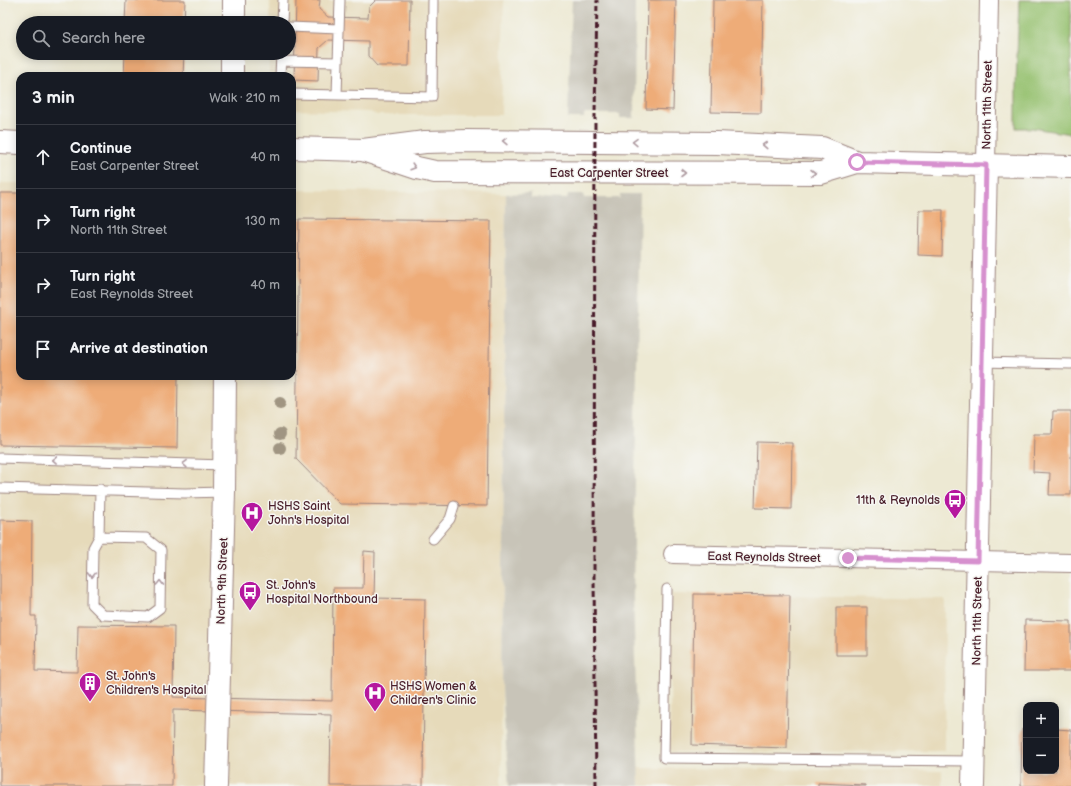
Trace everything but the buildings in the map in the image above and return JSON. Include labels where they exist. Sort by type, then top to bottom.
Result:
[{"type":"street","points":[[234,0],[234,16]]},
{"type":"street","name":"North 11th Street","points":[[973,786],[989,0]]},
{"type":"street","points":[[232,60],[232,72]]},
{"type":"street","name":"East Carpenter Street","points":[[296,148],[363,150],[425,142],[466,140],[717,143],[822,148],[857,162]]},
{"type":"street","points":[[0,142],[16,143]]},
{"type":"street","name":"East Carpenter Street","points":[[363,150],[417,168],[435,172],[821,173],[857,162],[1071,167]]},
{"type":"street","name":"North 9th Street","points":[[216,786],[224,492],[225,380]]},
{"type":"street","name":"East Reynolds Street","points":[[673,554],[1071,562]]},
{"type":"lane","points":[[282,16],[283,0]]},
{"type":"lane","points":[[337,95],[340,0]]},
{"type":"lane","points":[[296,94],[432,97],[433,0]]},
{"type":"lane","points":[[296,27],[339,29]]},
{"type":"lane","points":[[296,58],[338,62]]},
{"type":"lane","points":[[280,72],[281,60]]},
{"type":"lane","points":[[981,362],[1071,364]]},
{"type":"lane","points":[[0,458],[224,465]]},
{"type":"lane","points":[[0,488],[100,489],[185,493],[224,492]]},
{"type":"lane","points":[[99,537],[146,538],[161,550],[160,608],[148,617],[103,615],[92,604],[93,548],[99,537],[100,489]]},
{"type":"lane","points":[[433,539],[450,519],[454,506]]},
{"type":"lane","points":[[667,589],[664,758],[974,760]]},
{"type":"shaded area","points":[[270,0],[504,0],[501,115],[377,115],[370,112],[296,110],[296,72],[269,72],[269,60],[296,60],[296,16],[270,16]]},
{"type":"shaded area","points":[[572,0],[635,0],[634,118],[620,118],[620,114],[584,114],[584,118],[568,118]]},
{"type":"shaded area","name":"HSHS Saint John's Hospital","points":[[0,183],[16,183],[16,380],[296,380],[296,190],[506,194],[501,786],[0,786]]},
{"type":"shaded area","points":[[531,193],[531,198],[567,199],[568,194],[583,194],[584,198],[620,198],[620,194],[640,194],[633,597],[639,786],[509,786],[502,690],[506,194]]},
{"type":"shaded area","points":[[671,594],[945,599],[944,751],[670,752]]},
{"type":"shaded area","points":[[638,768],[942,771],[942,786],[639,786]]},
{"type":"green space","points":[[1019,0],[1071,0],[1071,134],[1032,128],[1016,128]]},
{"type":"railway","points":[[596,786],[594,577],[595,114],[597,0]]},
{"type":"place","name":"11th & Reynolds","points":[[955,520]]},
{"type":"place","name":"HSHS Saint John's Hospital","points":[[252,532]]},
{"type":"place","name":"St. John's Hospital Northbound","points":[[250,612]]},
{"type":"place","name":"St. John's Children's Hospital","points":[[90,702]]},
{"type":"place","name":"HSHS Women & Children's Clinic","points":[[375,712]]},
{"type":"route","points":[[848,558],[978,561],[986,165],[857,162]]}]
